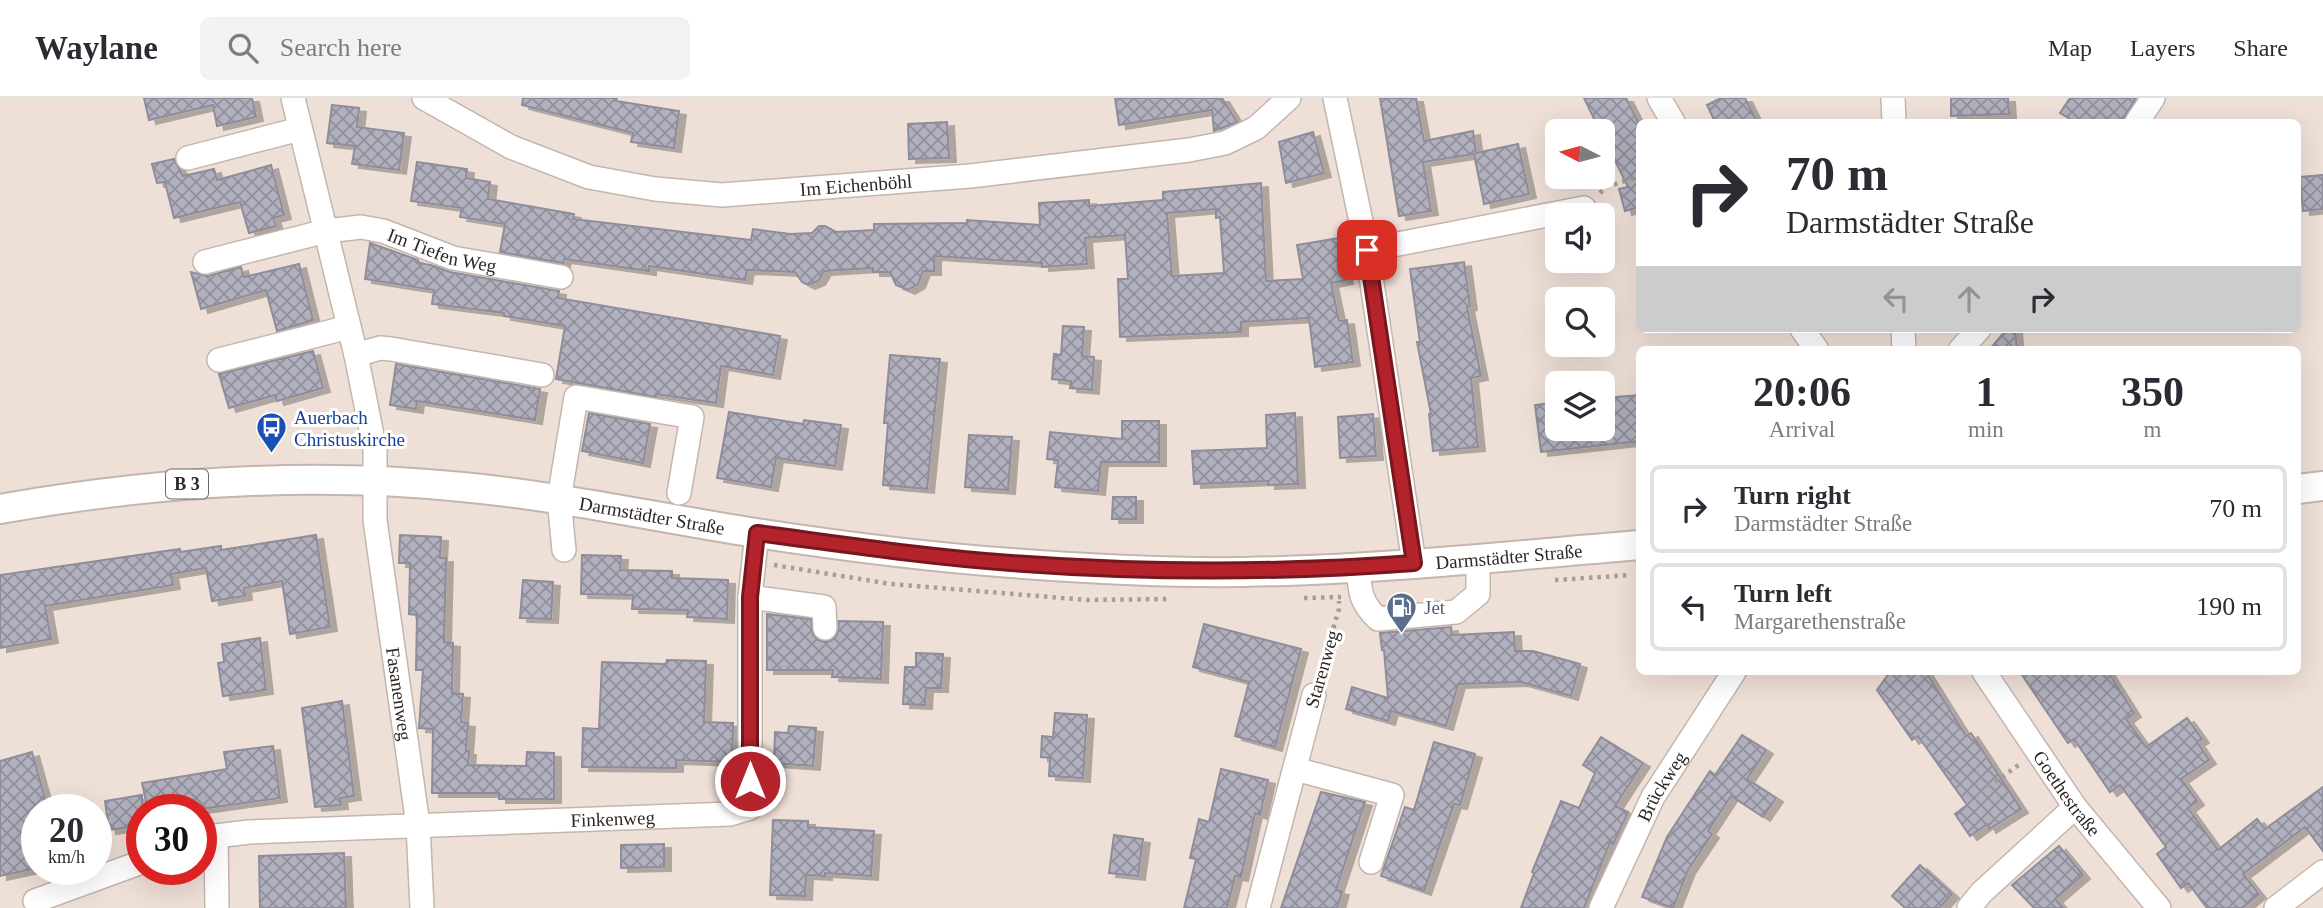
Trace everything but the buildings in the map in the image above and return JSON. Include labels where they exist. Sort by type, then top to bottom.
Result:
[{"type":"main road","name":"Darmstädter Straße","points":[[0,509],[99,492],[214,482],[375,481],[461,487],[559,499],[757,533],[1009,563],[1131,570],[1347,568],[1636,545]]},
{"type":"main road","points":[[2301,489],[2323,486]]},
{"type":"street","points":[[293,98],[356,355],[375,450],[375,481]]},
{"type":"street","name":"Im Eichenböhl","points":[[424,98],[512,147],[589,177],[655,189],[722,195],[970,176],[1189,150],[1225,143],[1256,128],[1289,98]]},
{"type":"street","points":[[1335,98],[1367,250],[1414,563]]},
{"type":"street","points":[[1659,98],[1671,119]]},
{"type":"street","points":[[1893,98],[1894,119]]},
{"type":"street","points":[[2139,119],[2153,98]]},
{"type":"street","points":[[188,158],[300,129]]},
{"type":"street","points":[[1367,250],[1545,216]]},
{"type":"street","name":"Im Tiefen Weg","points":[[205,262],[326,231],[361,227],[383,231],[453,258],[561,276]]},
{"type":"street","points":[[219,360],[349,327]]},
{"type":"street","points":[[1964,346],[1975,333]]},
{"type":"street","points":[[356,355],[380,348],[391,349],[542,375]]},
{"type":"street","points":[[564,550],[559,499],[576,397],[692,416],[679,493]]},
{"type":"street","name":"Fasanenweg","points":[[375,481],[377,539],[418,825],[422,908]]},
{"type":"street","name":"Finkenweg","points":[[217,837],[249,832],[730,814],[750,808],[750,597],[757,533]]},
{"type":"street","points":[[1347,568],[1366,608],[1378,619],[1456,612],[1478,594],[1478,558]]},
{"type":"street","points":[[750,597],[824,607],[825,628]]},
{"type":"street","name":"Brückweg","points":[[1601,908],[1653,797],[1732,675]]},
{"type":"street","name":"Goethestraße","points":[[1986,675],[2075,807],[2159,908]]},
{"type":"street","name":"Starenweg","points":[[1258,908],[1314,695]]},
{"type":"street","points":[[1295,769],[1392,795],[1371,862]]},
{"type":"street","points":[[1969,908],[1981,893],[2075,807]]},
{"type":"street","points":[[34,901],[126,868]]},
{"type":"street","points":[[2276,908],[2323,872]]},
{"type":"street","points":[[214,885],[217,908]]},
{"type":"path","points":[[1615,184],[1636,177]]},
{"type":"path","points":[[754,561],[891,584],[1006,594]]},
{"type":"path","name":"Starenweg","points":[[1314,695],[1339,609],[1347,568]]},
{"type":"path","points":[[1988,787],[2038,751]]},
{"type":"place","name":"Auerbach Christuskirche","points":[[271,455]]},
{"type":"place","name":"Jet","points":[[1401,634]]},
{"type":"route","points":[[750,781],[750,597],[757,533],[935,556],[1131,570],[1241,572],[1414,563],[1367,250]]}]
